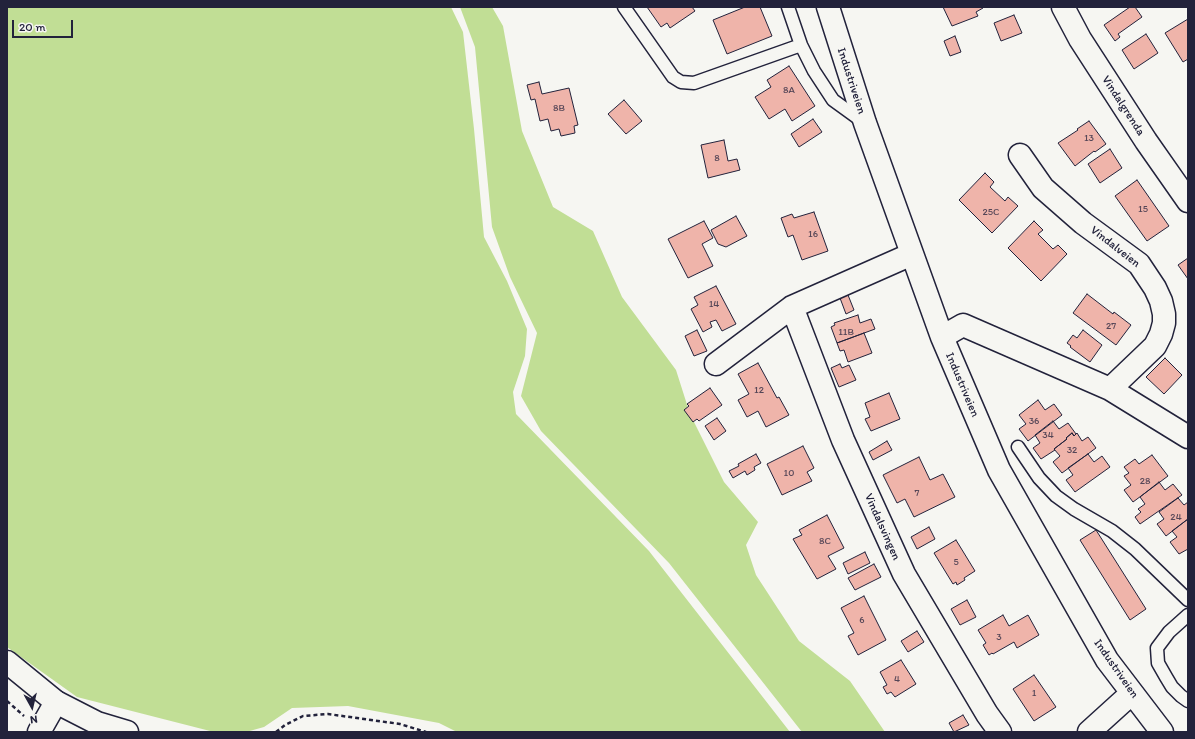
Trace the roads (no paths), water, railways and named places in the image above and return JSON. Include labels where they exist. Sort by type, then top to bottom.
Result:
[{"type":"street","name":"Industriveien","points":[[828,7],[865,123],[942,337],[999,470],[1107,660],[1162,732]]},
{"type":"street","name":"Vindalgrenda","points":[[1063,7],[1080,39],[1146,141],[1188,201]]},
{"type":"street","name":"Vindalveien","points":[[1020,155],[1043,188],[1083,223],[1139,264],[1155,288],[1161,301],[1164,314],[1164,323],[1161,334],[1155,346],[1110,389]]},
{"type":"street","points":[[716,364],[792,307],[912,254]]},
{"type":"street","name":"Vindalsvingen","points":[[792,307],[843,440],[904,574],[987,714],[1000,732]]},
{"type":"street","points":[[942,337],[963,324],[1110,389],[1188,437]]},
{"type":"street","points":[[7,662],[56,702],[97,723],[127,732]]},
{"type":"street","points":[[1089,732],[1132,693]]},
{"type":"street","points":[[39,732],[56,702]]},
{"type":"lane","points":[[624,7],[673,77],[681,82],[694,83],[801,45]]},
{"type":"lane","points":[[788,7],[801,45],[814,71],[833,100],[865,123]]},
{"type":"lane","points":[[1018,447],[1048,489],[1074,509],[1112,532],[1134,550],[1188,600]]},
{"type":"lane","points":[[1188,615],[1169,632],[1157,648],[1158,663],[1166,677],[1172,687],[1188,701]]}]
